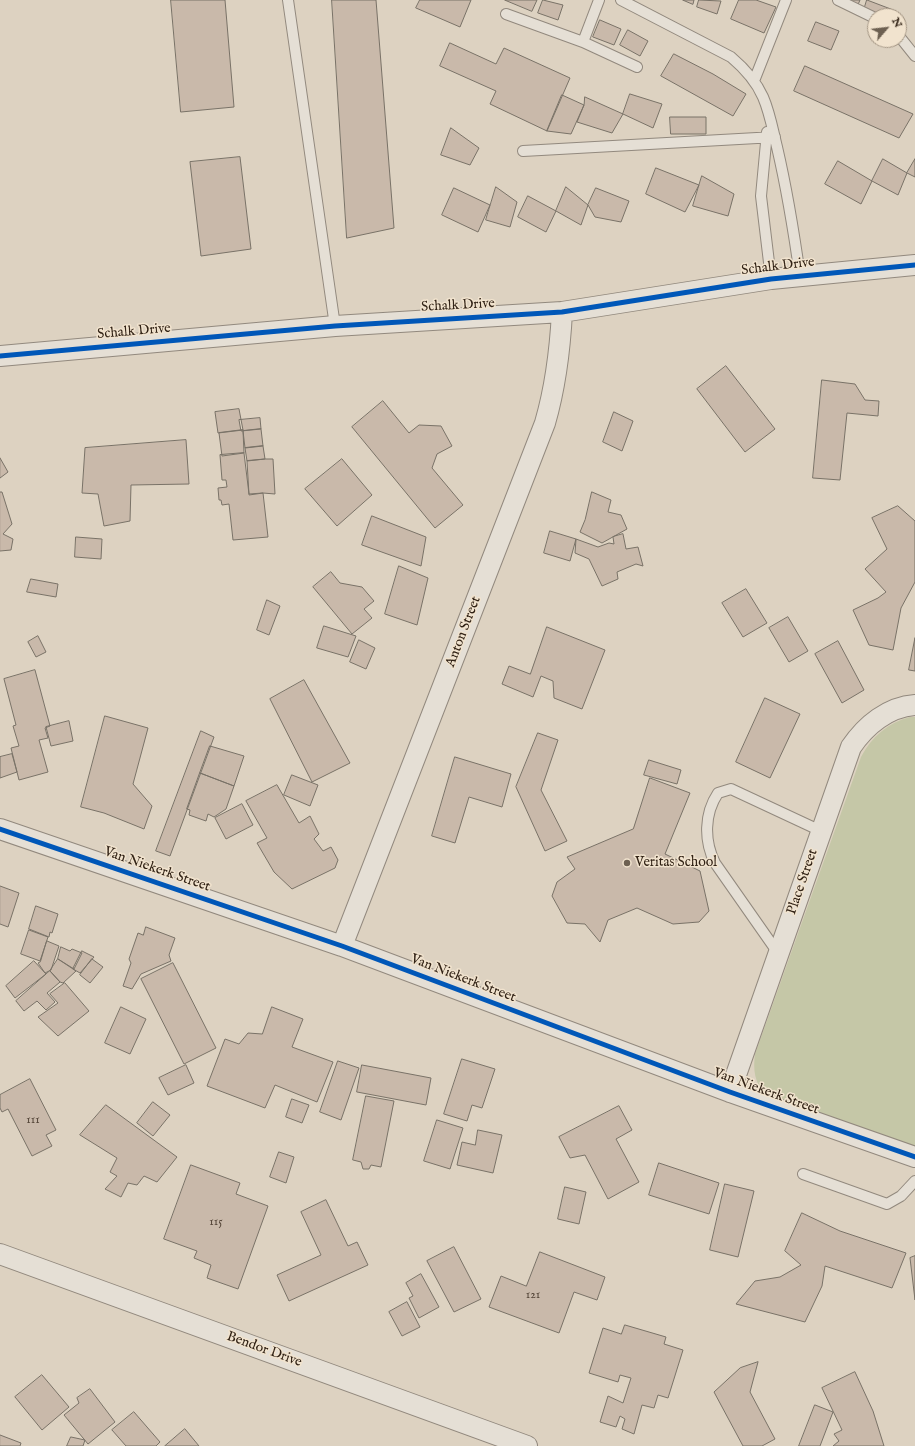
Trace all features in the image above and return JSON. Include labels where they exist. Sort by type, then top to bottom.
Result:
[{"type":"street","name":"Schalk Drive","points":[[0,356],[335,326],[562,312],[771,279],[915,265]]},
{"type":"street","name":"Anton Street","points":[[342,946],[545,423],[554,390],[560,356],[562,312]]},
{"type":"street","name":"Place Street","points":[[730,1092],[851,747],[860,735],[882,716],[895,709],[915,705]]},
{"type":"street","name":"Van Niekerk Street","points":[[0,829],[342,946],[730,1092],[915,1157]]},
{"type":"street","name":"Bendor Drive","points":[[0,1254],[527,1446]]},
{"type":"lane","points":[[288,0],[326,273],[335,326]]},
{"type":"lane","points":[[583,42],[599,0]]},
{"type":"lane","points":[[622,0],[731,57],[745,69],[763,96],[769,114],[770,138],[761,196],[771,279]]},
{"type":"lane","points":[[754,81],[786,0]]},
{"type":"lane","points":[[838,0],[867,14]]},
{"type":"lane","points":[[506,14],[583,42],[637,67]]},
{"type":"lane","points":[[907,46],[915,56]]},
{"type":"lane","points":[[524,151],[770,138]]},
{"type":"lane","points":[[770,138],[788,191],[800,276]]},
{"type":"lane","points":[[778,953],[715,863],[709,850],[706,838],[711,803],[718,793],[731,789],[821,831]]},
{"type":"lane","points":[[803,1174],[887,1204],[901,1196],[915,1181]]},
{"type":"green space","points":[[910,717],[915,717],[915,1151],[766,1095],[759,1086],[755,1076],[754,1065],[755,1054],[861,757],[865,749],[881,731]]},
{"type":"building","points":[[171,0],[225,0],[234,107],[181,112]]},
{"type":"building","points":[[332,0],[376,0],[394,228],[347,238]]},
{"type":"building","points":[[420,0],[471,0],[460,27],[416,8]]},
{"type":"building","points":[[505,0],[537,0],[532,11]]},
{"type":"building","points":[[543,0],[563,5],[558,20],[538,13]]},
{"type":"building","points":[[683,0],[694,0],[693,4]]},
{"type":"building","points":[[699,0],[721,1],[717,14],[697,7]]},
{"type":"building","points":[[739,0],[756,0],[776,7],[764,33],[731,19]]},
{"type":"building","points":[[844,0],[860,0],[857,7]]},
{"type":"building","points":[[867,0],[888,8],[867,8],[867,11],[864,10]]},
{"type":"building","points":[[600,20],[621,29],[614,45],[593,37]]},
{"type":"building","points":[[816,22],[839,31],[831,50],[808,41]]},
{"type":"building","points":[[628,30],[648,41],[640,56],[620,45]]},
{"type":"building","points":[[450,43],[496,64],[504,48],[570,78],[547,131],[490,104],[496,91],[440,66]]},
{"type":"building","points":[[674,54],[713,74],[746,94],[733,116],[661,76]]},
{"type":"building","points":[[805,66],[913,114],[899,138],[794,91]]},
{"type":"building","points":[[630,94],[662,104],[653,128],[623,114]]},
{"type":"building","points":[[562,95],[584,105],[571,134],[547,131]]},
{"type":"building","points":[[585,97],[623,114],[612,133],[577,122],[584,105]]},
{"type":"building","points":[[670,117],[706,117],[706,134],[671,134]]},
{"type":"building","points":[[451,128],[479,148],[470,165],[441,155]]},
{"type":"building","points":[[240,157],[251,249],[201,256],[190,162]]},
{"type":"building","points":[[883,159],[907,173],[898,195],[872,181]]},
{"type":"building","points":[[915,159],[915,177],[907,173]]},
{"type":"building","points":[[838,161],[872,181],[861,204],[825,184]]},
{"type":"building","points":[[656,168],[699,185],[685,212],[646,194]]},
{"type":"building","points":[[702,176],[734,194],[728,216],[693,206]]},
{"type":"building","points":[[496,187],[517,202],[510,227],[486,220]]},
{"type":"building","points":[[566,187],[588,205],[581,225],[556,211]]},
{"type":"building","points":[[454,188],[490,205],[478,232],[442,215]]},
{"type":"building","points":[[596,188],[629,201],[621,222],[595,217],[588,205]]},
{"type":"building","points":[[528,196],[556,211],[546,232],[518,217]]},
{"type":"building","points":[[726,366],[775,429],[745,452],[697,389]]},
{"type":"building","points":[[822,380],[855,384],[865,400],[879,401],[878,416],[847,413],[840,480],[813,478]]},
{"type":"building","points":[[383,401],[409,433],[419,425],[441,426],[452,446],[437,454],[432,468],[463,505],[435,528],[352,427]]},
{"type":"building","points":[[239,409],[243,430],[218,433],[215,412]]},
{"type":"building","points":[[614,412],[633,421],[622,451],[603,442]]},
{"type":"building","points":[[260,418],[261,429],[241,431],[239,420]]},
{"type":"building","points":[[261,429],[263,446],[245,448],[243,431]]},
{"type":"building","points":[[243,430],[244,453],[222,456],[219,433]]},
{"type":"building","points":[[186,440],[189,484],[131,485],[130,521],[104,526],[98,494],[82,493],[85,448]]},
{"type":"building","points":[[263,446],[265,459],[247,461],[245,448]]},
{"type":"building","points":[[244,453],[249,494],[263,493],[268,537],[233,540],[229,504],[222,505],[221,500],[219,500],[218,488],[227,487],[226,480],[222,480],[220,455]]},
{"type":"building","points":[[0,458],[8,472],[0,478]]},
{"type":"building","points":[[273,459],[275,494],[263,493],[249,495],[247,461]]},
{"type":"building","points":[[342,459],[372,495],[337,526],[305,489]]},
{"type":"building","points":[[0,492],[2,492],[12,524],[3,534],[13,539],[11,550],[0,551]]},
{"type":"building","points":[[592,492],[611,500],[608,512],[621,515],[627,529],[602,543],[580,532],[585,520]]},
{"type":"building","points":[[898,506],[915,521],[915,582],[901,608],[893,650],[869,645],[853,610],[878,598],[886,592],[865,569],[887,549],[872,518]]},
{"type":"building","points":[[372,516],[426,537],[421,566],[362,545]]},
{"type":"building","points":[[550,531],[576,539],[570,561],[544,553]]},
{"type":"building","points":[[623,534],[626,549],[638,547],[643,566],[636,564],[617,572],[618,579],[602,586],[589,559],[575,553],[576,539],[598,547],[609,543],[614,544],[613,537]]},
{"type":"building","points":[[76,537],[102,539],[101,559],[75,557]]},
{"type":"building","points":[[399,566],[428,578],[417,625],[385,614]]},
{"type":"building","points":[[331,572],[340,583],[362,587],[374,601],[364,609],[372,618],[352,634],[313,587]]},
{"type":"building","points":[[31,579],[58,584],[56,597],[27,592]]},
{"type":"building","points":[[746,589],[767,623],[743,637],[722,603]]},
{"type":"building","points":[[267,600],[280,606],[269,635],[257,630]]},
{"type":"building","points":[[788,617],[808,651],[789,662],[769,628]]},
{"type":"building","points":[[324,626],[356,636],[348,657],[317,648]]},
{"type":"building","points":[[547,627],[605,650],[582,709],[554,698],[553,681],[541,676],[533,697],[502,684],[509,666],[530,674]]},
{"type":"building","points":[[38,636],[46,652],[36,657],[28,642]]},
{"type":"building","points":[[915,638],[915,671],[909,670]]},
{"type":"building","points":[[359,640],[375,648],[366,669],[350,662]]},
{"type":"building","points":[[838,641],[864,690],[842,703],[815,654]]},
{"type":"building","points":[[35,670],[50,726],[45,728],[48,738],[39,740],[48,772],[19,780],[11,748],[19,746],[13,726],[16,725],[4,679]]},
{"type":"building","points":[[304,680],[350,763],[312,782],[270,699]]},
{"type":"building","points":[[765,698],[800,714],[770,778],[736,762]]},
{"type":"building","points":[[105,716],[148,728],[133,784],[152,806],[144,829],[104,813],[81,807]]},
{"type":"building","points":[[69,721],[73,741],[51,746],[46,727]]},
{"type":"building","points":[[201,731],[214,737],[170,856],[156,851]]},
{"type":"building","points":[[538,733],[558,740],[541,790],[567,841],[545,851],[516,787]]},
{"type":"building","points":[[210,746],[244,756],[234,786],[200,773]]},
{"type":"building","points":[[12,754],[17,772],[0,778],[0,757]]},
{"type":"building","points":[[455,757],[511,774],[502,807],[469,797],[455,843],[432,836]]},
{"type":"building","points":[[649,760],[681,770],[677,784],[644,775]]},
{"type":"building","points":[[200,773],[234,786],[226,809],[214,817],[208,814],[206,821],[189,815],[190,810],[187,809]]},
{"type":"building","points":[[292,775],[318,785],[310,806],[284,795]]},
{"type":"building","name":"Veritas School","points":[[650,778],[690,793],[665,854],[700,871],[709,911],[699,922],[673,924],[637,908],[608,920],[600,942],[585,924],[567,923],[552,896],[557,882],[575,869],[567,857],[633,829]]},
{"type":"building","points":[[277,785],[299,823],[310,816],[319,834],[314,839],[323,851],[331,847],[338,860],[335,868],[292,889],[274,872],[257,843],[267,838],[246,801]]},
{"type":"building","points":[[242,804],[253,825],[226,839],[215,818]]},
{"type":"building","points":[[0,886],[19,893],[8,927],[0,924]]},
{"type":"building","points":[[36,906],[58,914],[52,933],[50,932],[49,937],[29,929]]},
{"type":"building","points":[[146,927],[175,938],[169,955],[171,961],[141,974],[132,989],[123,986],[131,963],[129,959],[138,933],[143,935]]},
{"type":"building","points":[[29,930],[48,937],[40,961],[21,954]]},
{"type":"building","points":[[47,941],[59,946],[51,970],[45,973],[38,963],[40,962]]},
{"type":"building","points":[[61,947],[70,951],[72,949],[82,953],[74,969],[58,959]]},
{"type":"building","points":[[82,951],[94,957],[80,973],[73,969]]},
{"type":"building","points":[[58,959],[76,971],[63,983],[60,982],[50,971]]},
{"type":"building","points":[[92,959],[103,967],[90,983],[80,975]]},
{"type":"building","points":[[34,961],[46,974],[15,998],[6,986]]},
{"type":"building","points":[[173,963],[216,1048],[184,1064],[141,979]]},
{"type":"building","points":[[50,971],[60,982],[47,993],[55,1002],[46,1010],[37,1001],[24,1011],[16,1001]]},
{"type":"building","points":[[65,983],[89,1011],[58,1036],[38,1017],[58,1003],[50,994]]},
{"type":"building","points":[[121,1007],[146,1019],[130,1054],[105,1043]]},
{"type":"building","points":[[272,1007],[303,1019],[292,1047],[333,1062],[317,1102],[275,1085],[265,1108],[207,1086],[225,1039],[239,1044],[248,1033],[262,1034]]},
{"type":"building","points":[[462,1059],[495,1069],[482,1108],[472,1105],[467,1121],[444,1114]]},
{"type":"building","points":[[338,1061],[359,1068],[341,1120],[320,1112]]},
{"type":"building","points":[[186,1065],[194,1083],[168,1095],[159,1078]]},
{"type":"building","points":[[362,1065],[431,1078],[426,1105],[357,1092]]},
{"type":"building","points":[[30,1079],[56,1130],[46,1135],[52,1146],[32,1156],[8,1109],[2,1112],[0,1108],[0,1095]]},
{"type":"building","points":[[366,1096],[394,1101],[381,1167],[371,1165],[369,1169],[363,1169],[361,1162],[353,1160]]},
{"type":"building","points":[[292,1099],[309,1105],[302,1123],[286,1117]]},
{"type":"building","points":[[153,1102],[170,1115],[153,1136],[137,1123]]},
{"type":"building","points":[[106,1105],[177,1157],[157,1182],[144,1176],[137,1185],[128,1183],[121,1197],[105,1189],[117,1176],[110,1172],[117,1158],[80,1135]]},
{"type":"building","points":[[619,1106],[632,1130],[616,1139],[639,1182],[608,1199],[585,1155],[570,1158],[559,1137]]},
{"type":"building","points":[[437,1120],[463,1128],[450,1169],[424,1161]]},
{"type":"building","points":[[478,1130],[502,1135],[493,1173],[457,1165],[462,1142],[475,1145]]},
{"type":"building","points":[[279,1152],[294,1157],[286,1183],[270,1177]]},
{"type":"building","points":[[659,1163],[719,1183],[709,1214],[649,1195]]},
{"type":"building","points":[[191,1165],[240,1183],[236,1194],[268,1206],[238,1289],[207,1278],[211,1265],[194,1258],[197,1251],[164,1239]]},
{"type":"building","points":[[725,1184],[754,1191],[738,1257],[710,1250]]},
{"type":"building","points":[[565,1187],[586,1192],[579,1224],[558,1219]]},
{"type":"building","points":[[326,1200],[348,1246],[357,1242],[368,1265],[289,1301],[277,1275],[321,1255],[301,1212]]},
{"type":"building","points":[[802,1213],[840,1231],[906,1253],[892,1288],[825,1266],[822,1286],[805,1322],[736,1304],[755,1281],[780,1277],[801,1265],[785,1251]]},
{"type":"building","points":[[454,1247],[481,1299],[454,1312],[427,1261]]},
{"type":"building","points":[[540,1252],[605,1277],[597,1300],[574,1292],[559,1333],[489,1307],[501,1276],[526,1286]]},
{"type":"building","points":[[915,1256],[915,1300],[910,1258]]},
{"type":"building","points":[[421,1274],[439,1307],[419,1318],[409,1298],[413,1296],[406,1283]]},
{"type":"building","points":[[407,1302],[420,1327],[402,1336],[389,1312]]},
{"type":"building","points":[[625,1325],[666,1337],[664,1344],[683,1350],[668,1398],[658,1395],[654,1408],[642,1405],[634,1434],[622,1429],[625,1419],[620,1416],[616,1427],[600,1422],[608,1396],[623,1403],[631,1378],[620,1375],[618,1382],[589,1373],[603,1328],[621,1334]]},
{"type":"building","points":[[758,1362],[750,1392],[775,1439],[762,1446],[743,1446],[714,1392],[740,1368]]},
{"type":"building","points":[[855,1372],[873,1411],[884,1446],[833,1446],[839,1441],[834,1434],[842,1430],[822,1388]]},
{"type":"building","points":[[42,1375],[69,1407],[42,1430],[15,1397]]},
{"type":"building","points":[[90,1389],[115,1422],[88,1444],[64,1415],[79,1403],[77,1398]]},
{"type":"building","points":[[815,1405],[833,1412],[820,1446],[799,1446]]},
{"type":"building","points":[[134,1412],[160,1442],[156,1446],[126,1446],[112,1430]]},
{"type":"building","points":[[185,1429],[199,1446],[165,1446]]},
{"type":"building","points":[[0,1435],[21,1443],[20,1446],[0,1446]]},
{"type":"building","points":[[71,1437],[85,1440],[83,1446],[67,1446]]},
{"type":"cycle path","points":[[0,356],[335,326],[562,312],[771,279],[915,265]]},
{"type":"cycle path","points":[[0,829],[342,946],[730,1092],[915,1157]]},
{"type":"place","name":"Veritas School","points":[[627,863]]}]
